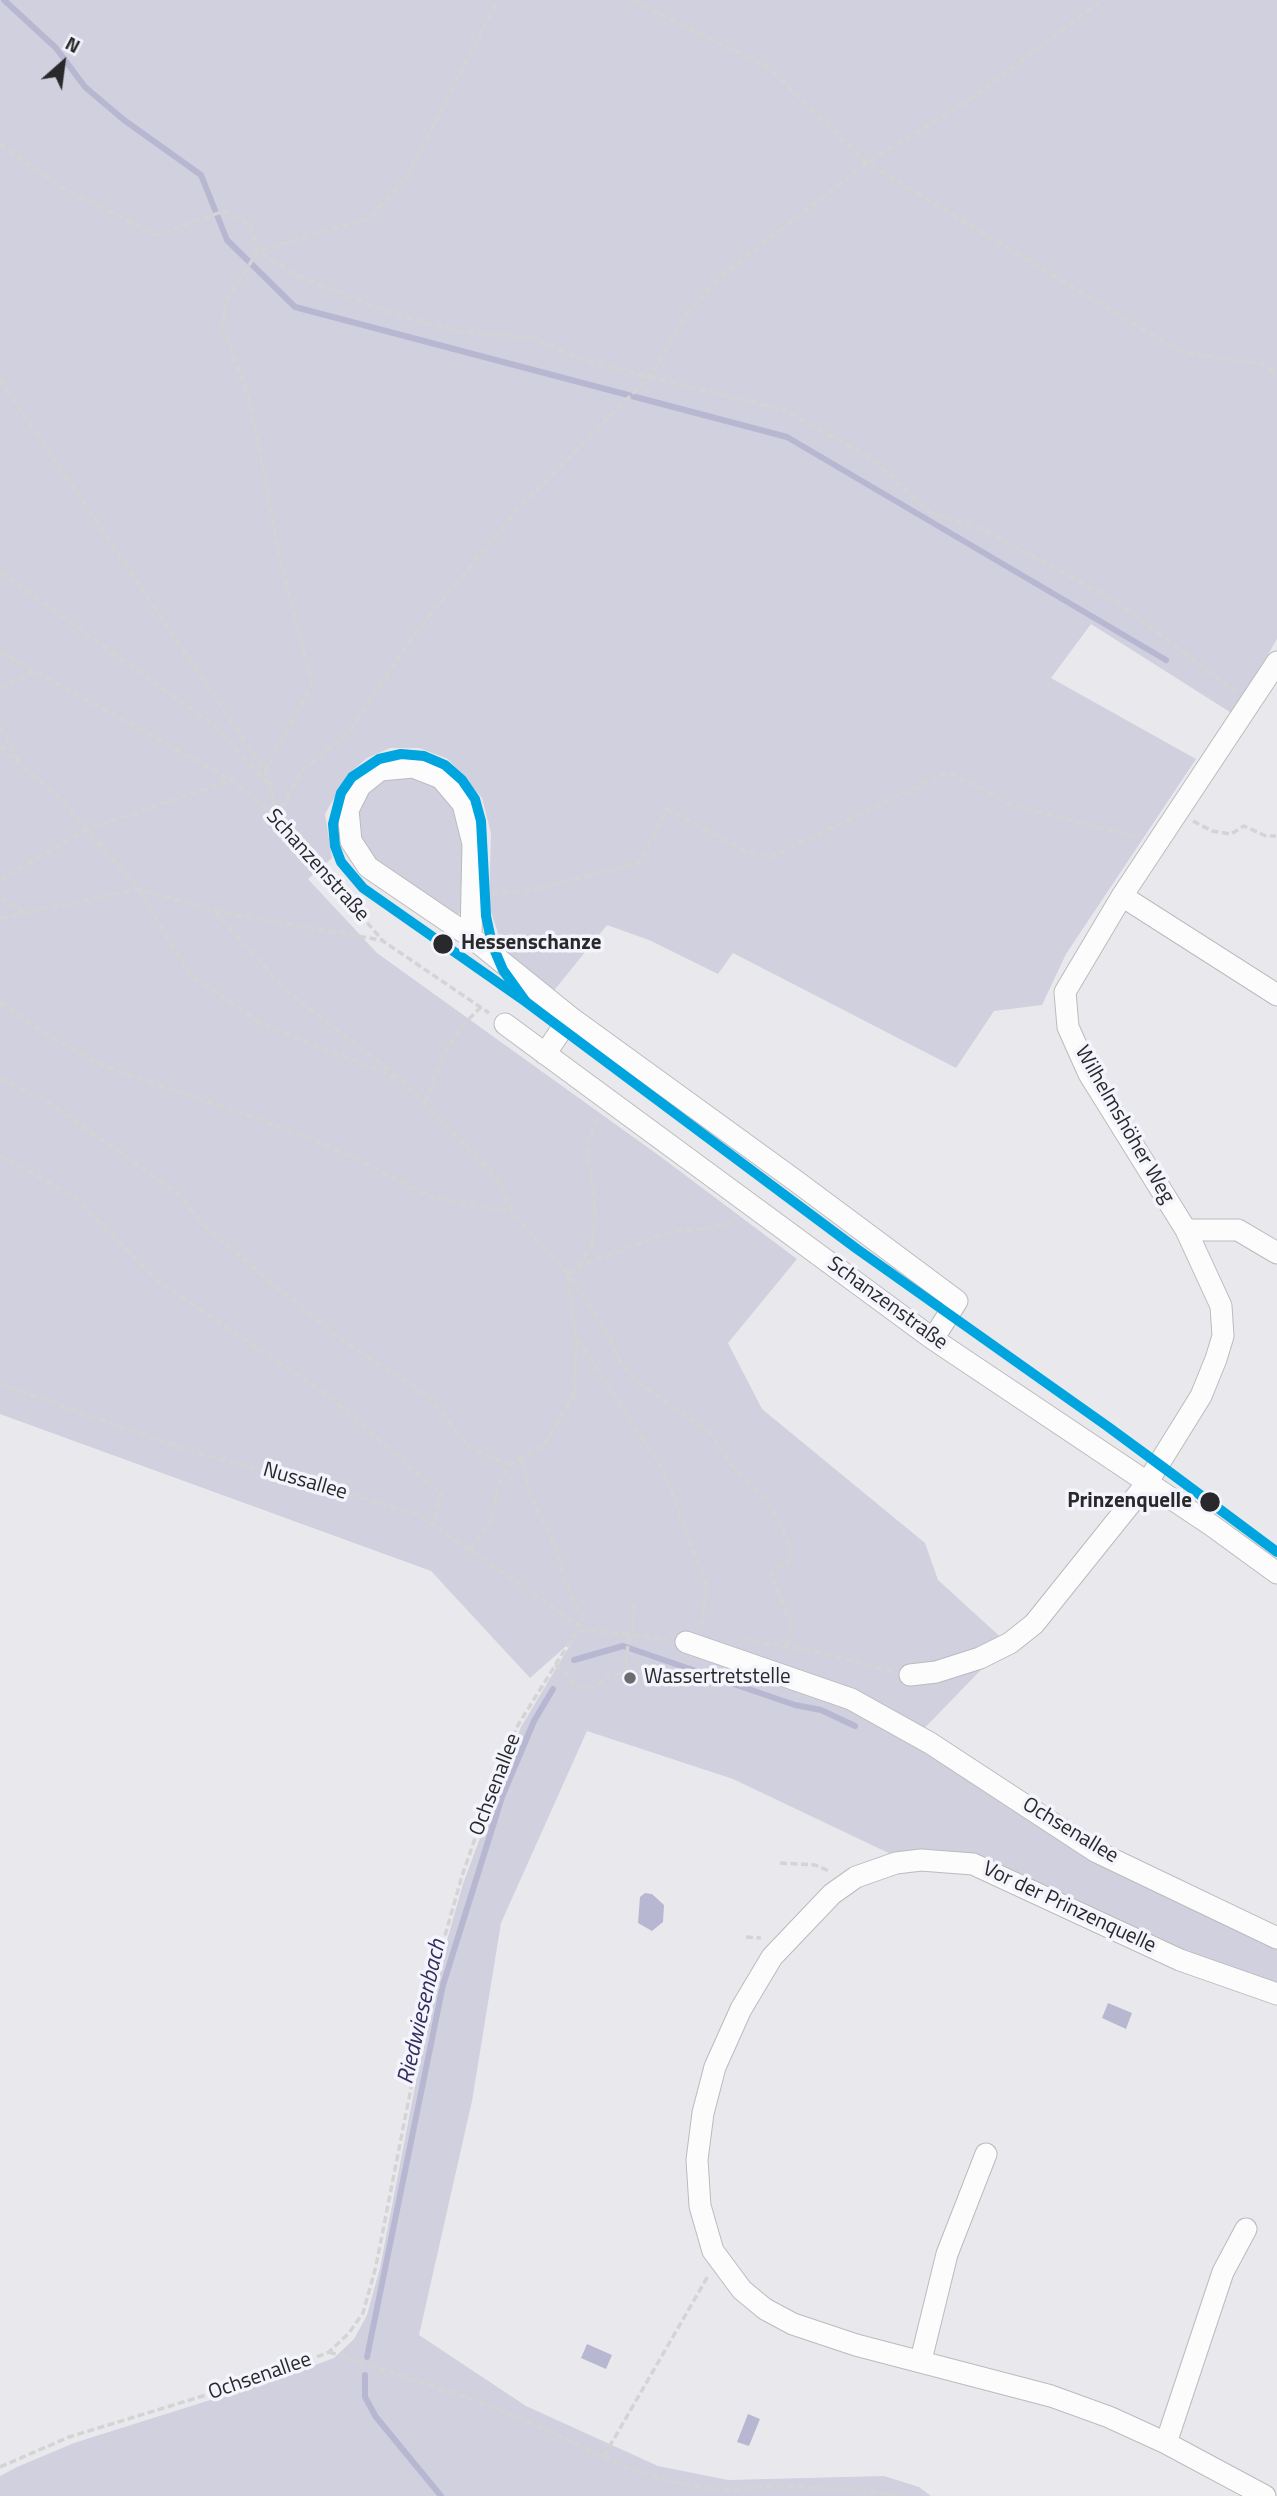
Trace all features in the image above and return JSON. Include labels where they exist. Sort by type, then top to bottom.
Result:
[{"type":"street","name":"Wilhelmshöher Weg","points":[[1147,1483],[1201,1396],[1223,1336],[1221,1306],[1185,1230],[1089,1074],[1068,1027],[1065,992],[1122,895],[1248,702],[1270,686],[1277,662]]},
{"type":"street","points":[[471,937],[473,844],[464,804],[441,778],[412,767],[380,770],[360,786],[348,810],[351,841],[368,867],[471,937],[570,1017],[957,1301],[933,1339]]},
{"type":"street","points":[[1122,895],[1277,995]]},
{"type":"street","points":[[545,1054],[570,1017]]},
{"type":"street","name":"Schanzenstraße","points":[[505,1024],[933,1339],[1277,1573]]},
{"type":"street","points":[[1185,1230],[1238,1230],[1277,1253]]},
{"type":"street","points":[[909,1675],[936,1672],[980,1658],[1010,1643],[1034,1624],[1147,1483]]},
{"type":"street","name":"Ochsenallee","points":[[686,1642],[851,1699],[930,1743],[1095,1851],[1277,1938]]},
{"type":"street","name":"Vor der Prinzenquelle","points":[[1265,2496],[1166,2442],[1051,2396],[856,2345],[793,2324],[765,2309],[742,2290],[715,2255],[700,2206],[697,2160],[703,2113],[715,2067],[741,2009],[772,1957],[816,1908],[842,1886],[856,1877],[896,1863],[945,1860],[973,1864],[1180,1960],[1277,1994]]},
{"type":"street","points":[[920,2360],[947,2254],[986,2154]]},
{"type":"street","points":[[1166,2442],[1223,2272],[1246,2229]]},
{"type":"street","points":[[1274,2496],[1277,2490]]},
{"type":"path","points":[[265,771],[312,684],[279,559],[249,398],[223,327],[226,302],[258,251],[370,218],[408,175],[498,0]]},
{"type":"path","points":[[632,0],[769,68],[867,163],[1181,352],[1261,364],[1277,374]]},
{"type":"path","points":[[276,817],[302,771],[347,734],[416,632],[518,509],[650,376],[686,315],[720,276],[867,163],[972,98],[1102,0]]},
{"type":"path","points":[[0,144],[64,188],[158,235],[224,211],[249,223],[258,251],[300,277],[388,312],[463,332],[532,338],[585,361],[784,410],[871,458],[932,514],[983,529],[1117,602],[1248,702]]},
{"type":"path","points":[[0,379],[265,771],[271,786],[276,817]]},
{"type":"path","points":[[0,572],[212,724],[271,786]]},
{"type":"path","name":"Schanzenstraße","points":[[0,652],[232,780],[276,817],[383,941],[481,1007],[461,1027],[444,1054],[425,1102]]},
{"type":"path","points":[[0,689],[35,671]]},
{"type":"path","points":[[0,728],[22,765]]},
{"type":"path","points":[[0,746],[59,798],[139,888],[189,974],[262,1024],[402,1080]]},
{"type":"path","points":[[472,896],[527,891],[589,878],[640,862],[667,809],[745,851],[771,857],[948,772],[1012,805],[1156,842]]},
{"type":"path","points":[[0,880],[87,829],[232,780]]},
{"type":"path","points":[[1178,808],[1194,822],[1212,831],[1231,834],[1244,826],[1266,836],[1276,836]]},
{"type":"path","points":[[0,918],[139,888],[214,911],[383,941]]},
{"type":"path","points":[[0,898],[27,914]]},
{"type":"path","points":[[214,911],[288,992],[402,1080],[498,1179],[512,1212],[568,1274],[606,1331],[620,1361],[636,1381],[712,1434],[732,1466],[768,1502],[793,1557],[771,1574],[792,1625],[787,1646]]},
{"type":"path","points":[[0,1002],[44,1033],[106,1067],[276,1125],[349,1156],[433,1198],[512,1212]]},
{"type":"path","points":[[0,1078],[48,1102],[176,1192],[206,1227],[280,1290],[342,1340],[428,1396],[470,1448],[509,1465]]},
{"type":"path","points":[[579,1266],[593,1242],[594,1231],[595,1208],[587,1145],[595,1121],[609,1099]]},
{"type":"path","points":[[0,1156],[72,1195],[157,1280],[331,1398],[441,1494],[433,1524]]},
{"type":"path","points":[[568,1274],[579,1266],[670,1232],[729,1223],[750,1203]]},
{"type":"path","points":[[470,1550],[491,1521],[498,1487],[509,1465],[544,1445],[575,1393],[576,1337],[568,1274]]},
{"type":"path","points":[[521,1458],[532,1498],[584,1628],[686,1642],[704,1623],[707,1587],[663,1469],[576,1337]]},
{"type":"path","name":"Nussallee","points":[[0,1384],[184,1449],[416,1513],[584,1628]]},
{"type":"path","points":[[555,1665],[567,1673],[572,1682],[593,1689],[610,1675],[625,1674],[634,1602]]},
{"type":"path","name":"Ochsenallee","points":[[0,2467],[69,2437],[278,2373],[329,2352],[349,2333],[363,2313],[376,2266],[432,1981],[462,1876],[498,1772],[518,1725],[574,1635],[584,1628]]},
{"type":"path","points":[[738,1638],[787,1646],[909,1675]]},
{"type":"path","points":[[780,1863],[826,1868],[842,1886]]},
{"type":"path","points":[[604,2456],[705,2287],[715,2255]]},
{"type":"path","points":[[329,2352],[466,2397],[627,2468],[668,2481],[717,2490],[781,2486],[873,2491],[896,2496]]},
{"type":"shaded area","points":[[0,0],[1277,0],[1277,639],[1233,714],[1091,624],[1051,678],[1196,759],[1066,954],[1042,1005],[994,1011],[956,1068],[733,953],[718,974],[649,940],[607,925],[552,993],[516,969],[501,942],[489,906],[491,833],[482,798],[448,759],[419,748],[390,748],[367,758],[347,775],[325,814],[332,858],[308,879],[377,953],[661,1157],[797,1259],[728,1343],[762,1409],[925,1543],[938,1580],[1007,1643],[914,1739],[1277,1944],[1277,1987],[1184,1955],[1022,1878],[897,1857],[733,1779],[587,1731],[501,1923],[472,2101],[419,2335],[526,2406],[658,2466],[728,2480],[884,2476],[919,2487],[931,2496],[0,2496],[0,2476],[17,2467],[74,2443],[280,2378],[334,2358],[354,2339],[367,2315],[380,2268],[435,1983],[463,1884],[521,1727],[573,1640],[530,1678],[431,1571],[0,1414]]},
{"type":"shaded area","points":[[413,773],[436,783],[457,806],[467,845],[465,911],[453,917],[370,859],[355,832],[356,814],[367,791],[385,776]]},
{"type":"water","points":[[645,1893],[652,1894],[664,1905],[663,1922],[652,1931],[638,1923],[640,1897]]},
{"type":"water","points":[[1108,2003],[1132,2013],[1126,2029],[1102,2018]]},
{"type":"water","points":[[587,2344],[612,2355],[606,2369],[581,2358]]},
{"type":"water","points":[[748,2414],[760,2419],[749,2446],[737,2442]]},
{"type":"waterway","points":[[4,0],[56,48],[85,87],[124,120],[201,175],[227,240],[295,307],[787,437],[1166,660]]},
{"type":"waterway","name":"Riedwiesenbach","points":[[574,1660],[623,1646],[795,1705],[821,1710],[855,1726]]},
{"type":"waterway","name":"Riedwiesenbach","points":[[367,2357],[443,1985],[502,1797],[534,1721],[553,1689]]},
{"type":"waterway","name":"Riedwiesenbach","points":[[365,2375],[365,2397],[376,2417],[441,2496]]},
{"type":"transit line","points":[[401,754],[424,756],[445,765],[462,780],[475,799],[481,821],[486,916],[492,944],[503,970],[526,1002],[363,888],[341,862],[335,846],[333,824],[341,793],[352,777],[379,759],[401,754]]},
{"type":"transit line","points":[[526,1002],[857,1249]]},
{"type":"transit line","points":[[526,1002],[857,1249]]},
{"type":"transit line","points":[[857,1249],[1107,1426]]},
{"type":"transit line","points":[[857,1249],[1107,1426]]},
{"type":"transit line","points":[[1107,1426],[1159,1464],[1277,1552],[1107,1426]]},
{"type":"place","name":"Hessenschanze","points":[[443,944]]},
{"type":"place","name":"Prinzenquelle","points":[[1210,1502]]},
{"type":"place","name":"Wassertretstelle","points":[[630,1678]]}]
